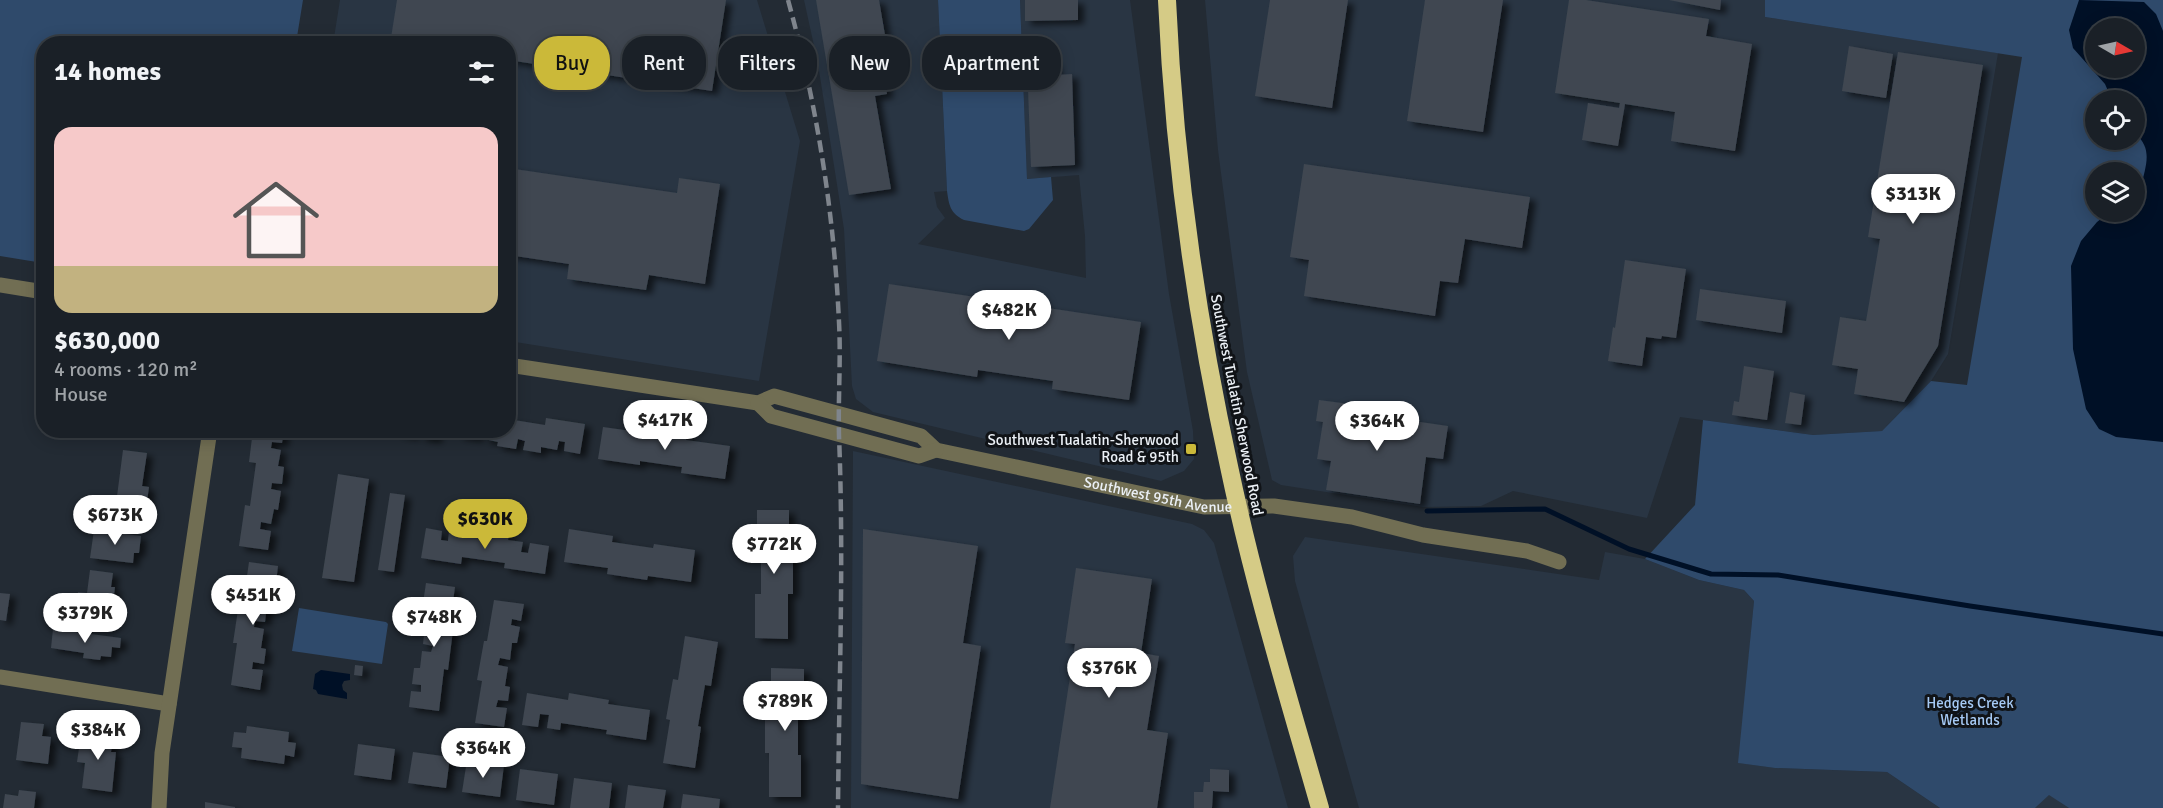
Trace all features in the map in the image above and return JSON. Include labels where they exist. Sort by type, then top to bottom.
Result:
[{"type":"highway","name":"Southwest Tualatin Sherwood Road","points":[[1167,0],[1177,136],[1190,249],[1210,377],[1238,508],[1320,808]]},
{"type":"street","points":[[0,285],[36,291]]},
{"type":"street","name":"Southwest 95th Avenue","points":[[516,366],[758,403],[774,396],[921,436],[936,450],[1204,507],[1274,506],[1352,517],[1423,535],[1527,551],[1559,562]]},
{"type":"street","points":[[159,808],[159,779],[169,704],[209,438]]},
{"type":"street","points":[[0,677],[169,704]]},
{"type":"shaded area","points":[[340,0],[757,0],[768,36],[718,36],[718,90],[784,90],[800,141],[759,381],[516,342],[516,36],[334,36]]},
{"type":"shaded area","points":[[804,0],[938,0],[940,36],[922,36],[922,90],[942,90],[947,191],[934,192],[937,207],[945,218],[918,244],[1086,278],[1085,236],[1079,175],[1027,179],[1024,90],[1061,90],[1061,36],[1021,36],[1020,0],[1130,0],[1169,294],[1193,431],[1194,459],[1184,471],[1161,481],[873,412],[856,399],[852,386],[844,229],[817,59],[817,36],[812,36]]},
{"type":"shaded area","points":[[1205,0],[1765,0],[1765,17],[1998,53],[1948,354],[1931,381],[1882,431],[1813,435],[1680,417],[1647,518],[1513,491],[1481,506],[1423,507],[1281,485],[1272,480],[1247,372],[1218,150]]},
{"type":"shaded area","points":[[2079,0],[2144,2],[2156,14],[2163,31],[2163,442],[2116,437],[2099,429],[2086,409],[2073,349],[2071,266],[2081,241],[2097,222],[2145,222],[2147,159],[2145,90],[2108,90],[2100,78],[2145,78],[2145,18],[2085,18],[2085,62],[2073,48],[2069,30]]},
{"type":"shaded area","points":[[853,451],[1192,524],[1204,530],[1214,543],[1288,808],[851,808]]},
{"type":"shaded area","points":[[1305,537],[1599,580],[1605,552],[1645,559],[1699,580],[1744,590],[1754,601],[1739,763],[1775,768],[1887,772],[1940,808],[1359,808],[1295,581],[1293,556]]},
{"type":"shaded area","points":[[321,670],[350,674],[350,680],[344,681],[342,685],[343,690],[347,693],[347,699],[318,694],[313,689],[315,674]]},
{"type":"shaded area","points":[[2049,794],[2069,808],[2035,808]]},
{"type":"green space","points":[[0,0],[303,0],[297,36],[36,36],[36,262],[0,256]]},
{"type":"green space","points":[[938,0],[1020,0],[1021,36],[940,36]]},
{"type":"green space","name":"Hedges Creek Wetlands","points":[[1765,0],[2163,0],[2163,808],[2069,808],[2049,795],[2035,808],[1940,808],[1887,772],[1775,768],[1738,763],[1754,601],[1744,590],[1699,580],[1645,559],[1695,505],[1703,420],[1813,435],[1882,431],[1931,381],[1967,385],[2022,57],[1765,17]]},
{"type":"green space","points":[[942,90],[1024,90],[1027,179],[1051,177],[1053,200],[1029,229],[1024,231],[964,220],[953,211],[947,191]]},
{"type":"green space","points":[[299,608],[386,622],[388,624],[382,664],[292,651]]},
{"type":"building","points":[[397,0],[726,0],[720,36],[718,36],[712,91],[705,90],[706,36],[622,36],[622,77],[610,76],[610,36],[534,36],[534,64],[516,61],[516,36],[391,36]]},
{"type":"building","points":[[816,0],[879,0],[885,35],[829,36],[829,77]]},
{"type":"building","points":[[1025,0],[1078,0],[1078,20],[1025,21]]},
{"type":"building","points":[[1270,0],[1348,0],[1332,108],[1255,96]]},
{"type":"building","points":[[1425,0],[1503,0],[1483,132],[1407,121]]},
{"type":"building","points":[[1569,0],[1586,0],[1709,19],[1706,36],[1752,44],[1735,151],[1671,141],[1675,112],[1625,104],[1618,146],[1582,140],[1588,103],[1619,108],[1620,103],[1555,93]]},
{"type":"building","points":[[1669,0],[1721,0],[1720,10]]},
{"type":"building","points":[[1849,46],[1893,54],[1886,98],[1842,91]]},
{"type":"building","points":[[1898,52],[1983,65],[1938,346],[1904,402],[1854,394],[1858,369],[1832,365],[1840,317],[1866,321],[1880,239],[1868,237]]},
{"type":"building","points":[[1072,74],[1075,165],[1031,167],[1028,90],[1061,90],[1061,75]]},
{"type":"building","points":[[831,90],[886,90],[887,94],[875,96],[891,189],[849,195]]},
{"type":"building","points":[[1304,164],[1530,197],[1522,248],[1465,239],[1458,283],[1440,281],[1435,316],[1304,296],[1309,260],[1290,257]]},
{"type":"building","points":[[516,169],[677,193],[679,178],[720,184],[705,284],[649,275],[646,290],[567,279],[569,264],[516,256]]},
{"type":"building","points":[[1625,260],[1686,269],[1676,338],[1646,337],[1642,366],[1608,361]]},
{"type":"building","points":[[889,284],[1141,322],[1129,400],[1052,389],[1053,381],[978,370],[977,377],[877,361]]},
{"type":"building","points":[[1700,289],[1786,301],[1782,333],[1696,320]]},
{"type":"building","points":[[1744,366],[1774,371],[1767,420],[1732,415],[1734,401],[1739,402]]},
{"type":"building","points":[[1790,392],[1805,395],[1801,425],[1785,423]]},
{"type":"building","points":[[1319,400],[1380,408],[1379,416],[1448,426],[1443,459],[1426,457],[1420,504],[1326,490],[1331,461],[1317,459],[1323,422],[1316,421]]},
{"type":"building","points":[[546,418],[585,424],[580,454],[564,451],[565,442],[559,441],[557,450],[541,447],[541,453],[523,450],[525,441],[518,439],[516,449],[497,446],[498,442],[484,439],[516,438],[516,420],[545,425]]},
{"type":"building","points":[[603,427],[646,433],[646,429],[687,435],[686,440],[730,446],[725,479],[681,473],[682,467],[640,461],[640,465],[598,459]]},
{"type":"building","points":[[252,438],[283,438],[282,443],[272,442],[271,448],[281,450],[278,466],[284,467],[282,484],[272,483],[271,489],[281,491],[278,510],[274,509],[271,524],[261,522],[260,529],[271,531],[268,550],[239,546],[245,505],[250,506],[256,463],[249,462]]},
{"type":"building","points":[[123,450],[147,453],[142,486],[149,487],[146,508],[116,504]]},
{"type":"building","points":[[338,474],[369,479],[354,582],[322,578]]},
{"type":"building","points":[[390,493],[405,495],[394,572],[378,570]]},
{"type":"building","points":[[757,510],[789,510],[789,553],[793,553],[793,594],[788,594],[788,639],[755,638],[755,594],[761,594],[761,552],[757,552]]},
{"type":"building","points":[[426,528],[442,531],[441,540],[448,541],[449,532],[465,534],[466,528],[483,531],[482,541],[488,542],[490,532],[509,535],[508,540],[523,542],[521,552],[528,553],[530,543],[549,546],[545,574],[504,568],[505,563],[462,557],[461,564],[421,558]]},
{"type":"building","points":[[569,529],[613,536],[612,542],[653,548],[654,544],[695,550],[691,582],[648,576],[647,580],[607,574],[608,568],[564,562]]},
{"type":"building","points":[[863,529],[978,546],[963,643],[981,646],[958,799],[861,784]]},
{"type":"building","points":[[94,530],[141,536],[139,553],[134,553],[133,563],[90,558]]},
{"type":"building","points":[[249,562],[278,566],[276,583],[266,581],[266,588],[275,589],[272,606],[267,605],[265,622],[255,621],[254,627],[264,629],[261,648],[266,649],[264,664],[253,662],[252,669],[263,670],[260,690],[231,685],[237,643],[233,643],[239,603],[243,604]]},
{"type":"building","points":[[1076,568],[1152,579],[1141,653],[1159,656],[1147,730],[1168,733],[1157,808],[1050,808],[1075,644],[1065,643]]},
{"type":"building","points":[[90,570],[113,573],[111,587],[115,587],[110,626],[81,622],[83,611],[75,610],[78,592],[87,593]]},
{"type":"building","points":[[426,583],[455,587],[449,630],[453,630],[448,670],[444,669],[439,711],[409,707],[411,691],[421,692],[421,685],[412,684],[414,668],[420,668],[422,651],[431,652],[433,646],[423,644],[425,625],[421,624],[422,610],[433,611],[433,604],[423,603]]},
{"type":"building","points":[[0,593],[10,594],[6,621],[0,620]]},
{"type":"building","points":[[494,600],[524,604],[521,621],[512,619],[511,625],[520,627],[517,643],[512,643],[510,660],[500,658],[498,665],[508,667],[505,686],[510,687],[508,701],[498,700],[496,707],[507,708],[504,727],[475,723],[482,681],[477,680]]},
{"type":"building","points":[[53,629],[121,638],[120,648],[112,647],[111,657],[101,656],[100,660],[83,658],[84,653],[51,648]]},
{"type":"building","points":[[685,636],[718,642],[711,686],[705,685],[698,726],[701,727],[695,768],[663,763],[670,720],[666,719],[673,679],[678,680]]},
{"type":"building","points":[[355,665],[363,666],[362,676],[354,675]]},
{"type":"building","points":[[771,668],[804,669],[804,713],[798,713],[801,797],[769,797],[769,753],[765,753],[765,712],[771,712]]},
{"type":"building","points":[[527,693],[568,700],[569,693],[609,700],[608,704],[650,710],[646,740],[606,734],[607,730],[561,723],[560,730],[547,728],[549,715],[540,714],[538,727],[522,725]]},
{"type":"building","points":[[21,722],[44,724],[42,736],[51,737],[48,764],[16,760]]},
{"type":"building","points":[[247,726],[289,732],[288,742],[296,743],[294,757],[285,755],[284,764],[241,758],[242,748],[232,747],[234,732],[246,733]]},
{"type":"building","points":[[95,730],[114,733],[111,752],[116,752],[112,792],[82,788],[85,763],[77,762],[81,734],[95,735]]},
{"type":"building","points":[[358,744],[395,749],[391,780],[354,775]]},
{"type":"building","points":[[413,752],[450,757],[446,788],[408,783]]},
{"type":"building","points":[[467,760],[504,765],[500,797],[462,792]]},
{"type":"building","points":[[520,769],[558,774],[554,805],[516,800]]},
{"type":"building","points":[[1210,769],[1229,770],[1229,792],[1213,791],[1212,808],[1194,808],[1194,792],[1203,792],[1204,782],[1210,782]]},
{"type":"building","points":[[574,778],[612,783],[609,808],[570,808]]},
{"type":"building","points":[[628,785],[666,790],[663,808],[625,808]]},
{"type":"building","points":[[19,790],[36,792],[34,808],[3,808],[5,794],[18,796]]},
{"type":"building","points":[[683,794],[720,799],[719,808],[681,808]]},
{"type":"building","points":[[205,802],[235,807],[235,808],[205,808]]},
{"type":"waterway","points":[[1427,511],[1545,509],[1629,549],[1711,574],[1778,575],[2163,634]]},
{"type":"railway","points":[[788,0],[816,119],[837,281],[840,336],[841,529],[838,808]]},
{"type":"place","name":"Southwest Tualatin-Sherwood Road & 95th","points":[[1191,449]]}]
